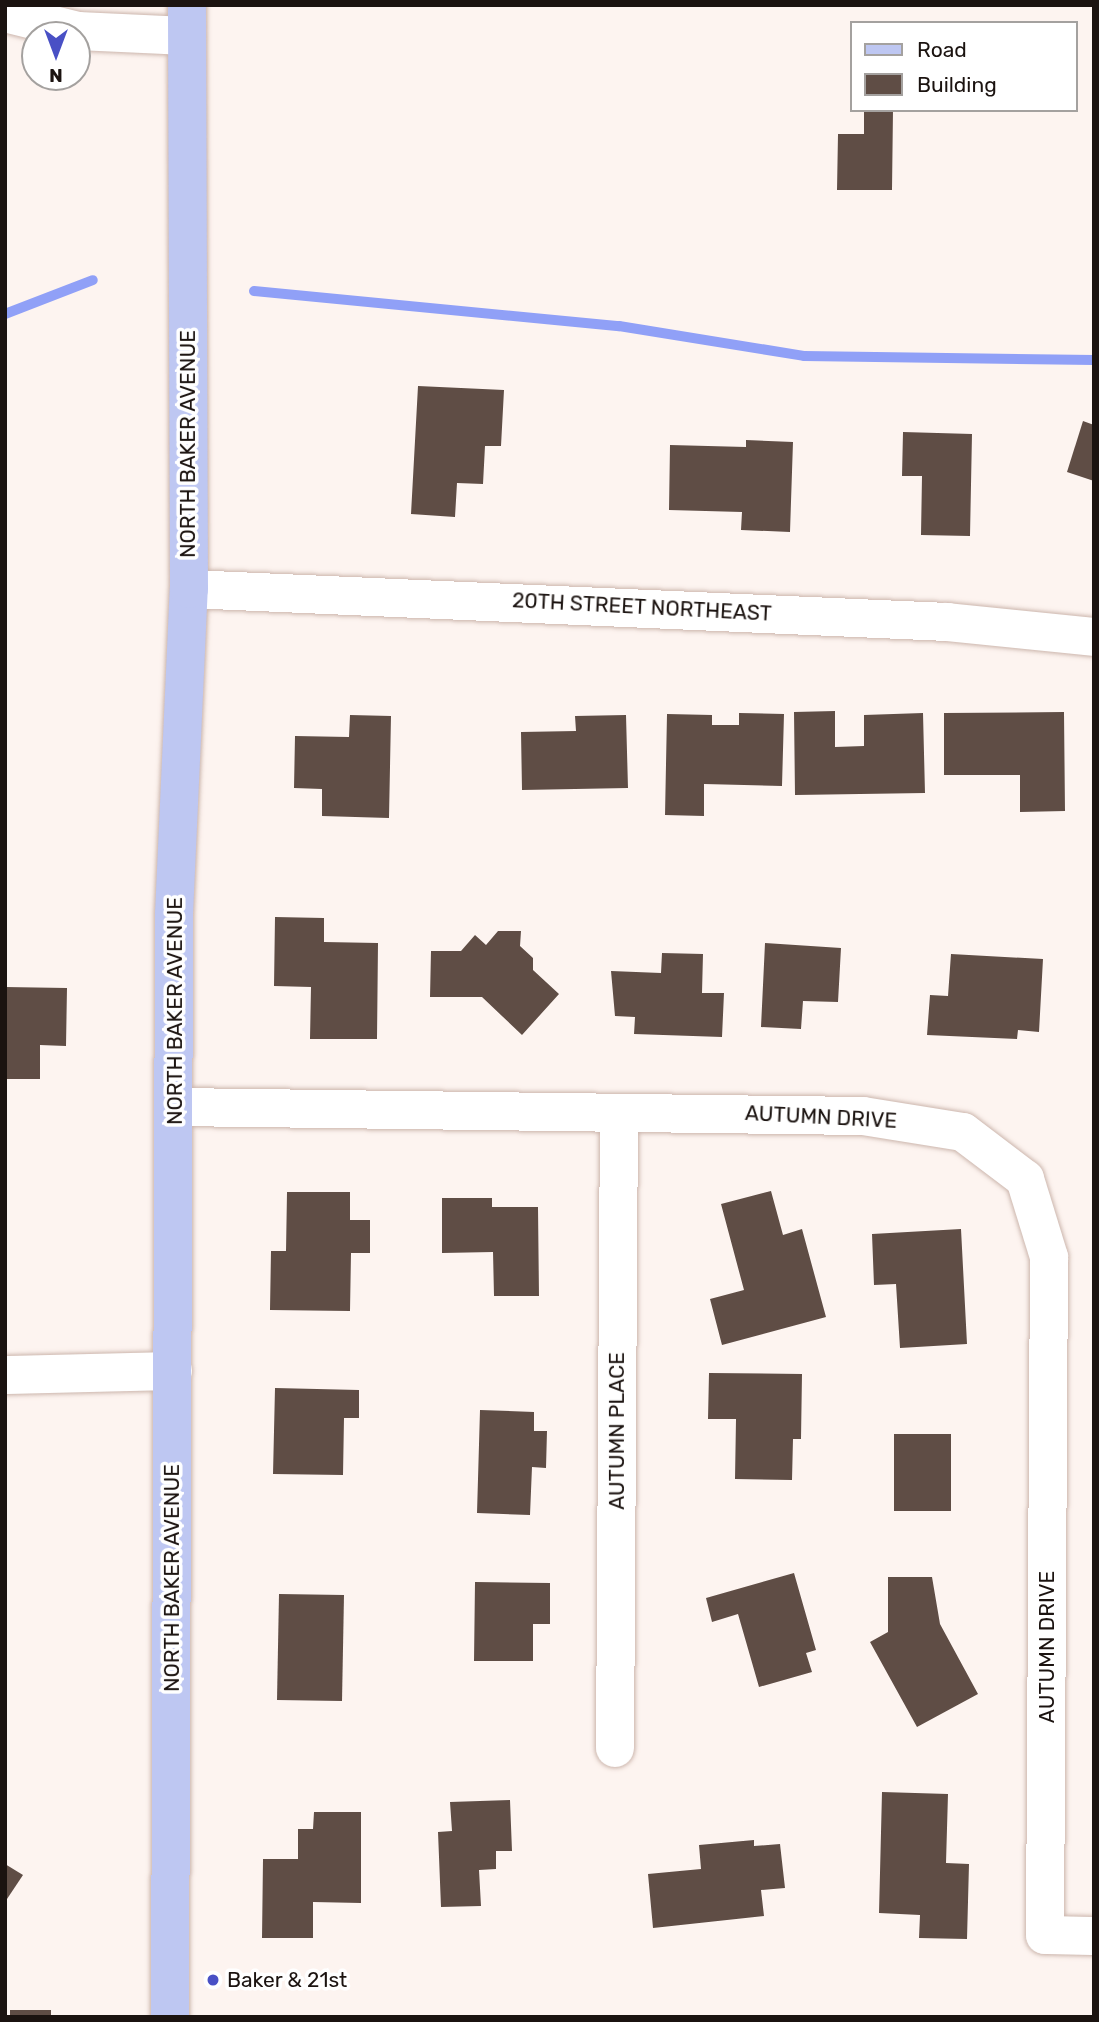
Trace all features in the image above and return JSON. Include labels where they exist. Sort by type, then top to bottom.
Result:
[{"type":"main road","name":"NORTH BAKER AVENUE","points":[[170,2017],[176,1107],[174,914],[189,589],[187,21]]},
{"type":"street","points":[[5,13],[78,31],[187,21]]},
{"type":"street","name":"20TH STREET NORTHEAST","points":[[189,589],[947,622],[1094,637]]},
{"type":"street","name":"AUTUMN DRIVE","points":[[176,1107],[863,1116],[963,1132],[1025,1179],[1049,1257],[1045,1936],[1094,1936]]},
{"type":"street","name":"AUTUMN PLACE","points":[[615,1748],[619,1114]]},
{"type":"street","points":[[5,1375],[173,1371]]},
{"type":"building","points":[[864,112],[893,112],[892,190],[837,190],[838,134],[864,134]]},
{"type":"building","points":[[418,386],[504,390],[501,446],[485,446],[483,484],[457,483],[455,517],[411,514]]},
{"type":"building","points":[[1083,421],[1094,425],[1094,481],[1067,472]]},
{"type":"building","points":[[903,432],[972,434],[970,536],[921,535],[922,476],[902,476]]},
{"type":"building","points":[[746,440],[793,442],[790,532],[741,530],[742,512],[669,510],[670,445],[746,447]]},
{"type":"building","points":[[835,711],[835,747],[864,746],[864,715],[923,713],[925,793],[795,795],[794,712]]},
{"type":"building","points":[[1064,712],[1065,811],[1020,812],[1020,775],[944,775],[944,713]]},
{"type":"building","points":[[739,713],[784,714],[782,786],[704,784],[704,816],[665,815],[667,714],[712,715],[712,725],[739,725]]},
{"type":"building","points":[[350,715],[391,716],[389,818],[322,816],[322,789],[294,788],[295,736],[349,737]]},
{"type":"building","points":[[626,715],[628,788],[522,790],[521,732],[576,731],[575,716]]},
{"type":"building","points":[[275,917],[324,918],[324,942],[378,943],[377,1039],[310,1039],[311,987],[274,986]]},
{"type":"building","points":[[498,931],[521,931],[520,946],[533,958],[533,970],[559,994],[522,1035],[482,997],[430,997],[431,951],[461,951],[475,935],[486,945]]},
{"type":"building","points":[[765,943],[841,948],[838,1002],[803,1001],[801,1029],[761,1027]]},
{"type":"building","points":[[662,953],[703,954],[702,993],[724,993],[722,1037],[634,1034],[635,1017],[615,1016],[611,971],[661,973]]},
{"type":"building","points":[[951,954],[1043,959],[1039,1032],[1018,1030],[1017,1039],[927,1035],[930,995],[948,996]]},
{"type":"building","points":[[5,987],[67,988],[66,1046],[40,1045],[40,1079],[5,1079]]},
{"type":"building","points":[[771,1191],[783,1235],[802,1229],[826,1317],[722,1345],[710,1299],[744,1290],[721,1204]]},
{"type":"building","points":[[287,1192],[350,1192],[350,1220],[370,1220],[370,1253],[351,1253],[350,1311],[270,1310],[271,1251],[286,1251]]},
{"type":"building","points":[[442,1198],[492,1198],[492,1207],[538,1207],[539,1296],[494,1296],[493,1252],[442,1253]]},
{"type":"building","points":[[961,1229],[967,1344],[900,1348],[896,1284],[874,1285],[872,1234]]},
{"type":"building","points":[[709,1373],[802,1374],[801,1439],[793,1439],[792,1480],[735,1479],[736,1419],[708,1419]]},
{"type":"building","points":[[275,1388],[359,1390],[359,1418],[344,1418],[343,1475],[273,1474]]},
{"type":"building","points":[[480,1410],[534,1412],[534,1431],[547,1431],[546,1468],[532,1467],[530,1515],[477,1513]]},
{"type":"building","points":[[894,1434],[951,1434],[951,1511],[894,1511]]},
{"type":"building","points":[[794,1573],[816,1650],[806,1653],[812,1672],[759,1687],[738,1614],[712,1622],[706,1598]]},
{"type":"building","points":[[888,1577],[932,1577],[940,1624],[978,1694],[917,1727],[870,1642],[888,1632]]},
{"type":"building","points":[[475,1582],[550,1583],[550,1624],[533,1624],[533,1661],[474,1661]]},
{"type":"building","points":[[279,1594],[344,1595],[342,1701],[277,1700]]},
{"type":"building","points":[[882,1792],[948,1794],[946,1863],[969,1864],[967,1939],[919,1938],[920,1915],[879,1913]]},
{"type":"building","points":[[510,1800],[512,1851],[496,1851],[496,1869],[479,1870],[481,1906],[441,1907],[438,1832],[452,1831],[450,1802]]},
{"type":"building","points":[[314,1812],[361,1812],[361,1903],[313,1902],[313,1938],[262,1938],[263,1859],[298,1859],[298,1829],[313,1829]]},
{"type":"building","points":[[754,1840],[754,1846],[780,1844],[785,1888],[761,1890],[764,1916],[653,1928],[648,1874],[701,1869],[699,1845]]},
{"type":"building","points":[[5,1864],[23,1875],[5,1902]]},
{"type":"building","points":[[10,2010],[51,2010],[51,2017],[10,2017]]},
{"type":"waterway","points":[[5,314],[93,280]]},
{"type":"waterway","points":[[254,291],[619,326],[804,356],[1094,360]]},
{"type":"place","name":"Baker & 21st","points":[[213,1980]]}]
